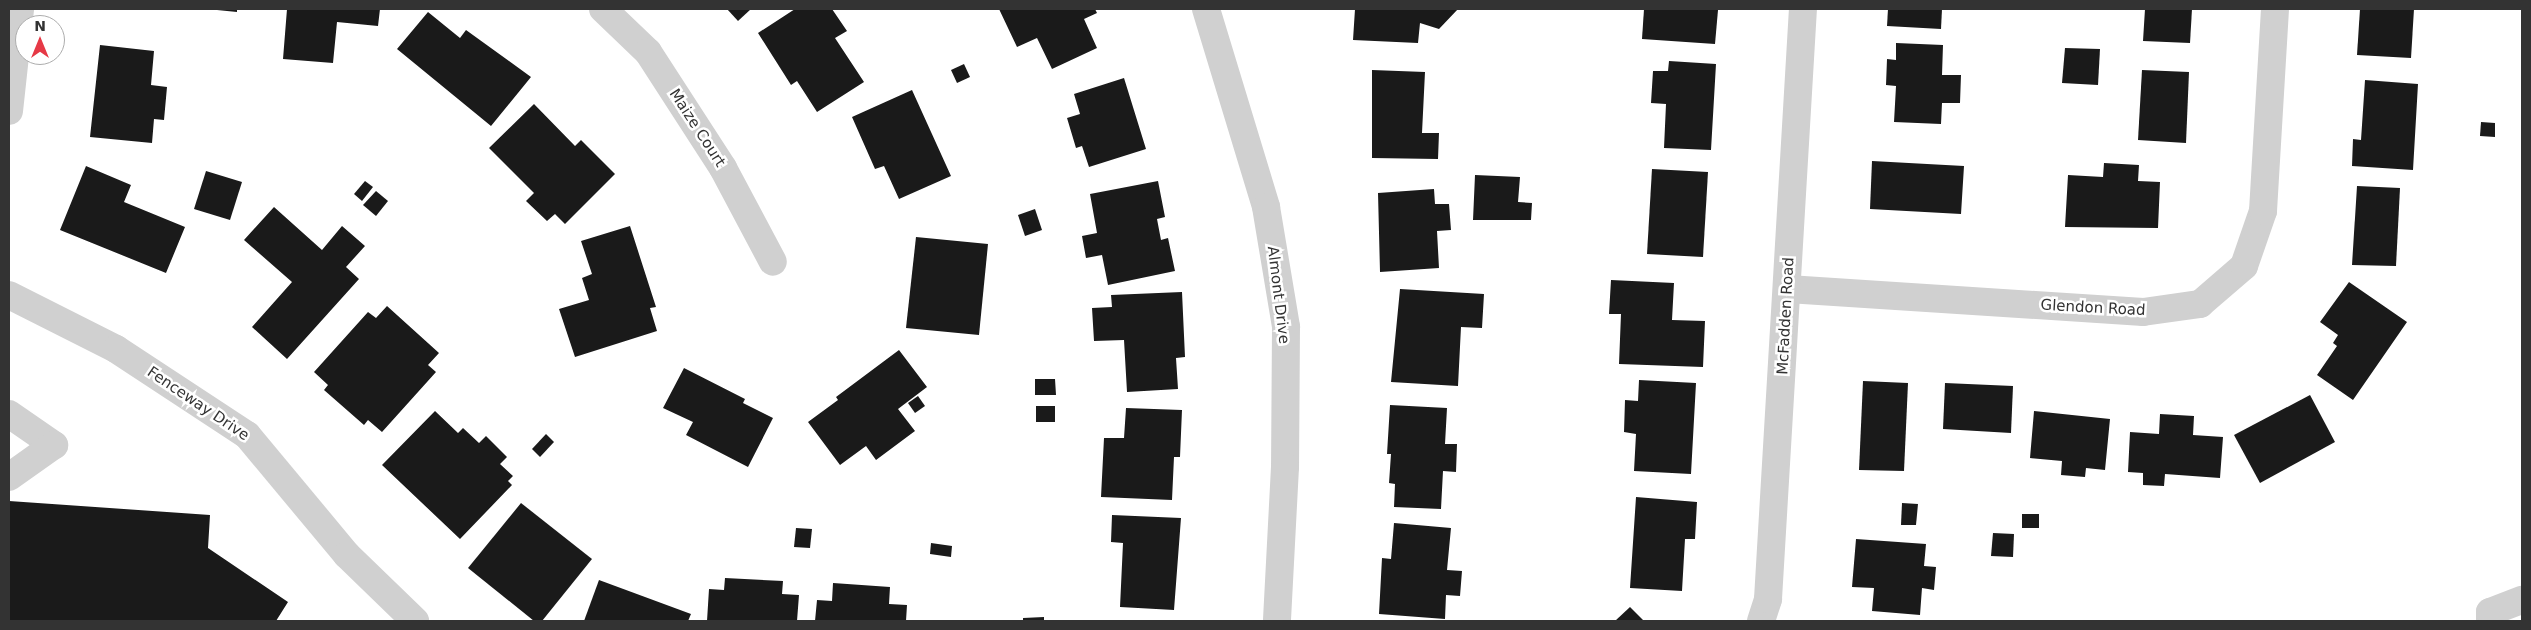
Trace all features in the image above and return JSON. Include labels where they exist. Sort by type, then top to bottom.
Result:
[{"type":"street","points":[[9,111],[20,9]]},
{"type":"street","name":"Maize Court","points":[[603,9],[648,52],[724,168],[772,262]]},
{"type":"street","name":"Almont Drive","points":[[1206,9],[1266,207],[1286,327],[1285,467],[1277,621]]},
{"type":"street","name":"McFadden Road","points":[[1761,621],[1768,599],[1788,289],[1803,9]]},
{"type":"street","name":"Glendon Road","points":[[1788,289],[2143,312],[2200,304],[2244,266],[2262,211],[2275,9]]},
{"type":"street","name":"Fenceway Drive","points":[[9,295],[116,349],[247,435],[346,555],[415,621]]},
{"type":"street","points":[[9,414],[54,445],[9,477]]},
{"type":"street","points":[[2490,621],[2490,612],[2522,600]]},
{"type":"building","points":[[207,9],[237,9],[237,12]]},
{"type":"building","points":[[287,9],[380,9],[378,26],[337,22],[333,63],[283,59]]},
{"type":"building","points":[[727,9],[751,9],[738,21]]},
{"type":"building","points":[[795,9],[832,9],[847,31],[835,38],[864,82],[817,112],[797,81],[791,85],[758,33]]},
{"type":"building","points":[[999,9],[1095,9],[1097,13],[1084,19],[1097,48],[1052,69],[1037,38],[1017,47]]},
{"type":"building","points":[[1355,9],[1458,9],[1439,29],[1420,23],[1418,43],[1353,40]]},
{"type":"building","points":[[1644,9],[1718,10],[1715,44],[1642,39]]},
{"type":"building","points":[[1888,9],[1942,9],[1941,29],[1887,26]]},
{"type":"building","points":[[2145,9],[2192,9],[2190,43],[2143,41]]},
{"type":"building","points":[[2360,9],[2414,9],[2411,58],[2357,55]]},
{"type":"building","points":[[428,12],[460,38],[466,30],[531,77],[491,126],[397,49]]},
{"type":"building","points":[[1896,43],[1943,45],[1942,75],[1961,75],[1960,103],[1942,103],[1941,124],[1894,122],[1896,86],[1886,85],[1887,59],[1896,60]]},
{"type":"building","points":[[100,45],[154,51],[151,85],[167,87],[164,120],[154,119],[152,143],[90,137]]},
{"type":"building","points":[[2065,48],[2100,49],[2098,85],[2062,83]]},
{"type":"building","points":[[1669,61],[1716,64],[1711,150],[1664,148],[1666,104],[1651,103],[1653,71],[1668,71]]},
{"type":"building","points":[[964,64],[970,77],[957,83],[951,70]]},
{"type":"building","points":[[1372,70],[1425,72],[1422,133],[1439,133],[1438,159],[1372,158]]},
{"type":"building","points":[[2142,70],[2189,72],[2186,143],[2138,140]]},
{"type":"building","points":[[1124,78],[1146,149],[1089,167],[1082,146],[1076,148],[1067,118],[1080,114],[1074,94]]},
{"type":"building","points":[[2365,80],[2418,84],[2413,170],[2352,166],[2353,139],[2361,140]]},
{"type":"building","points":[[912,90],[951,176],[899,199],[884,166],[875,169],[852,117]]},
{"type":"building","points":[[534,104],[575,146],[581,140],[615,174],[565,224],[555,214],[547,221],[526,201],[534,193],[489,148]]},
{"type":"building","points":[[2481,122],[2495,123],[2495,137],[2480,136]]},
{"type":"building","points":[[1872,161],[1964,166],[1961,214],[1870,209]]},
{"type":"building","points":[[2104,163],[2139,165],[2138,181],[2160,182],[2158,228],[2065,227],[2068,175],[2103,177]]},
{"type":"building","points":[[86,166],[131,185],[124,202],[185,227],[166,273],[60,230]]},
{"type":"building","points":[[1652,169],[1708,172],[1703,257],[1647,254]]},
{"type":"building","points":[[206,171],[242,182],[230,220],[194,209]]},
{"type":"building","points":[[1475,175],[1520,177],[1518,202],[1532,203],[1531,220],[1473,220]]},
{"type":"building","points":[[365,181],[373,187],[362,201],[354,194]]},
{"type":"building","points":[[1158,181],[1165,217],[1157,219],[1161,240],[1168,238],[1175,271],[1108,285],[1102,255],[1086,258],[1082,236],[1097,233],[1090,194]]},
{"type":"building","points":[[2357,186],[2400,188],[2396,266],[2352,265]]},
{"type":"building","points":[[1434,189],[1435,204],[1449,204],[1451,230],[1437,231],[1439,268],[1380,272],[1378,193]]},
{"type":"building","points":[[376,191],[388,201],[376,216],[363,205]]},
{"type":"building","points":[[274,207],[322,250],[342,226],[365,246],[346,267],[359,279],[287,359],[252,327],[292,282],[244,240]]},
{"type":"building","points":[[1035,209],[1042,230],[1025,236],[1018,215]]},
{"type":"building","points":[[630,226],[656,307],[650,308],[657,331],[575,357],[559,309],[589,300],[582,278],[592,274],[581,241]]},
{"type":"building","points":[[916,237],[988,244],[979,335],[906,328]]},
{"type":"building","points":[[1611,280],[1674,283],[1672,320],[1705,321],[1703,367],[1619,364],[1621,314],[1609,314]]},
{"type":"building","points":[[2349,282],[2407,322],[2353,400],[2317,375],[2337,346],[2333,343],[2338,335],[2320,322]]},
{"type":"building","points":[[1400,289],[1484,294],[1482,328],[1461,327],[1458,386],[1391,382]]},
{"type":"building","points":[[1182,292],[1185,357],[1176,358],[1178,389],[1127,392],[1124,340],[1094,341],[1092,308],[1112,307],[1111,295]]},
{"type":"building","points":[[387,306],[439,353],[428,365],[436,372],[382,432],[368,420],[364,425],[324,390],[328,385],[314,372],[368,312],[376,318]]},
{"type":"building","points":[[899,350],[927,387],[898,409],[915,431],[876,460],[866,446],[840,465],[808,422],[838,400],[836,397]]},
{"type":"building","points":[[684,368],[745,399],[743,403],[773,418],[748,467],[686,435],[693,422],[663,408]]},
{"type":"building","points":[[1035,379],[1055,379],[1056,395],[1035,395]]},
{"type":"building","points":[[1639,380],[1696,383],[1691,474],[1634,471],[1636,434],[1624,432],[1625,400],[1638,401]]},
{"type":"building","points":[[1863,381],[1908,383],[1904,471],[1859,470]]},
{"type":"building","points":[[1945,383],[2013,386],[2011,433],[1943,429]]},
{"type":"building","points":[[2310,395],[2335,442],[2260,483],[2234,435]]},
{"type":"building","points":[[918,396],[925,406],[915,413],[908,403]]},
{"type":"building","points":[[1390,405],[1447,408],[1445,444],[1457,444],[1456,472],[1443,471],[1441,509],[1394,507],[1395,484],[1389,483],[1391,454],[1387,454]]},
{"type":"building","points":[[1036,406],[1055,406],[1055,422],[1036,422]]},
{"type":"building","points":[[1126,408],[1182,410],[1180,457],[1174,457],[1172,500],[1101,497],[1104,438],[1124,438]]},
{"type":"building","points":[[435,411],[458,433],[463,428],[479,443],[486,436],[507,457],[500,464],[513,476],[508,481],[512,485],[460,539],[382,465]]},
{"type":"building","points":[[2034,411],[2110,419],[2105,470],[2086,468],[2085,477],[2061,475],[2062,461],[2030,458]]},
{"type":"building","points":[[2160,414],[2194,416],[2193,435],[2223,437],[2220,478],[2165,474],[2164,486],[2143,485],[2143,473],[2128,472],[2130,432],[2159,434]]},
{"type":"building","points":[[546,434],[554,442],[540,457],[532,449]]},
{"type":"building","points":[[1636,497],[1697,502],[1695,539],[1685,539],[1682,591],[1630,588]]},
{"type":"building","points":[[9,501],[210,515],[208,548],[288,602],[276,621],[9,621]]},
{"type":"building","points":[[521,503],[592,559],[542,621],[534,621],[468,568]]},
{"type":"building","points":[[1902,503],[1918,504],[1916,525],[1901,525]]},
{"type":"building","points":[[2022,514],[2039,514],[2039,528],[2022,528]]},
{"type":"building","points":[[1112,515],[1181,518],[1174,610],[1120,607],[1123,543],[1111,542]]},
{"type":"building","points":[[1394,523],[1451,528],[1447,570],[1462,571],[1460,596],[1446,595],[1445,619],[1379,614],[1382,558],[1391,559]]},
{"type":"building","points":[[796,528],[812,529],[810,548],[794,547]]},
{"type":"building","points":[[1993,533],[2014,534],[2013,557],[1991,556]]},
{"type":"building","points":[[1856,539],[1926,544],[1924,566],[1936,567],[1934,590],[1922,588],[1920,615],[1872,611],[1874,588],[1852,587]]},
{"type":"building","points":[[931,543],[952,546],[951,557],[930,554]]},
{"type":"building","points":[[725,578],[783,581],[782,594],[799,595],[797,621],[707,621],[709,589],[724,590]]},
{"type":"building","points":[[599,580],[691,614],[688,621],[584,621]]},
{"type":"building","points":[[833,583],[890,587],[889,604],[907,605],[906,621],[815,621],[817,600],[832,601]]},
{"type":"building","points":[[1630,607],[1644,621],[1615,621]]},
{"type":"building","points":[[1044,617],[1044,621],[1023,621],[1023,618]]}]
